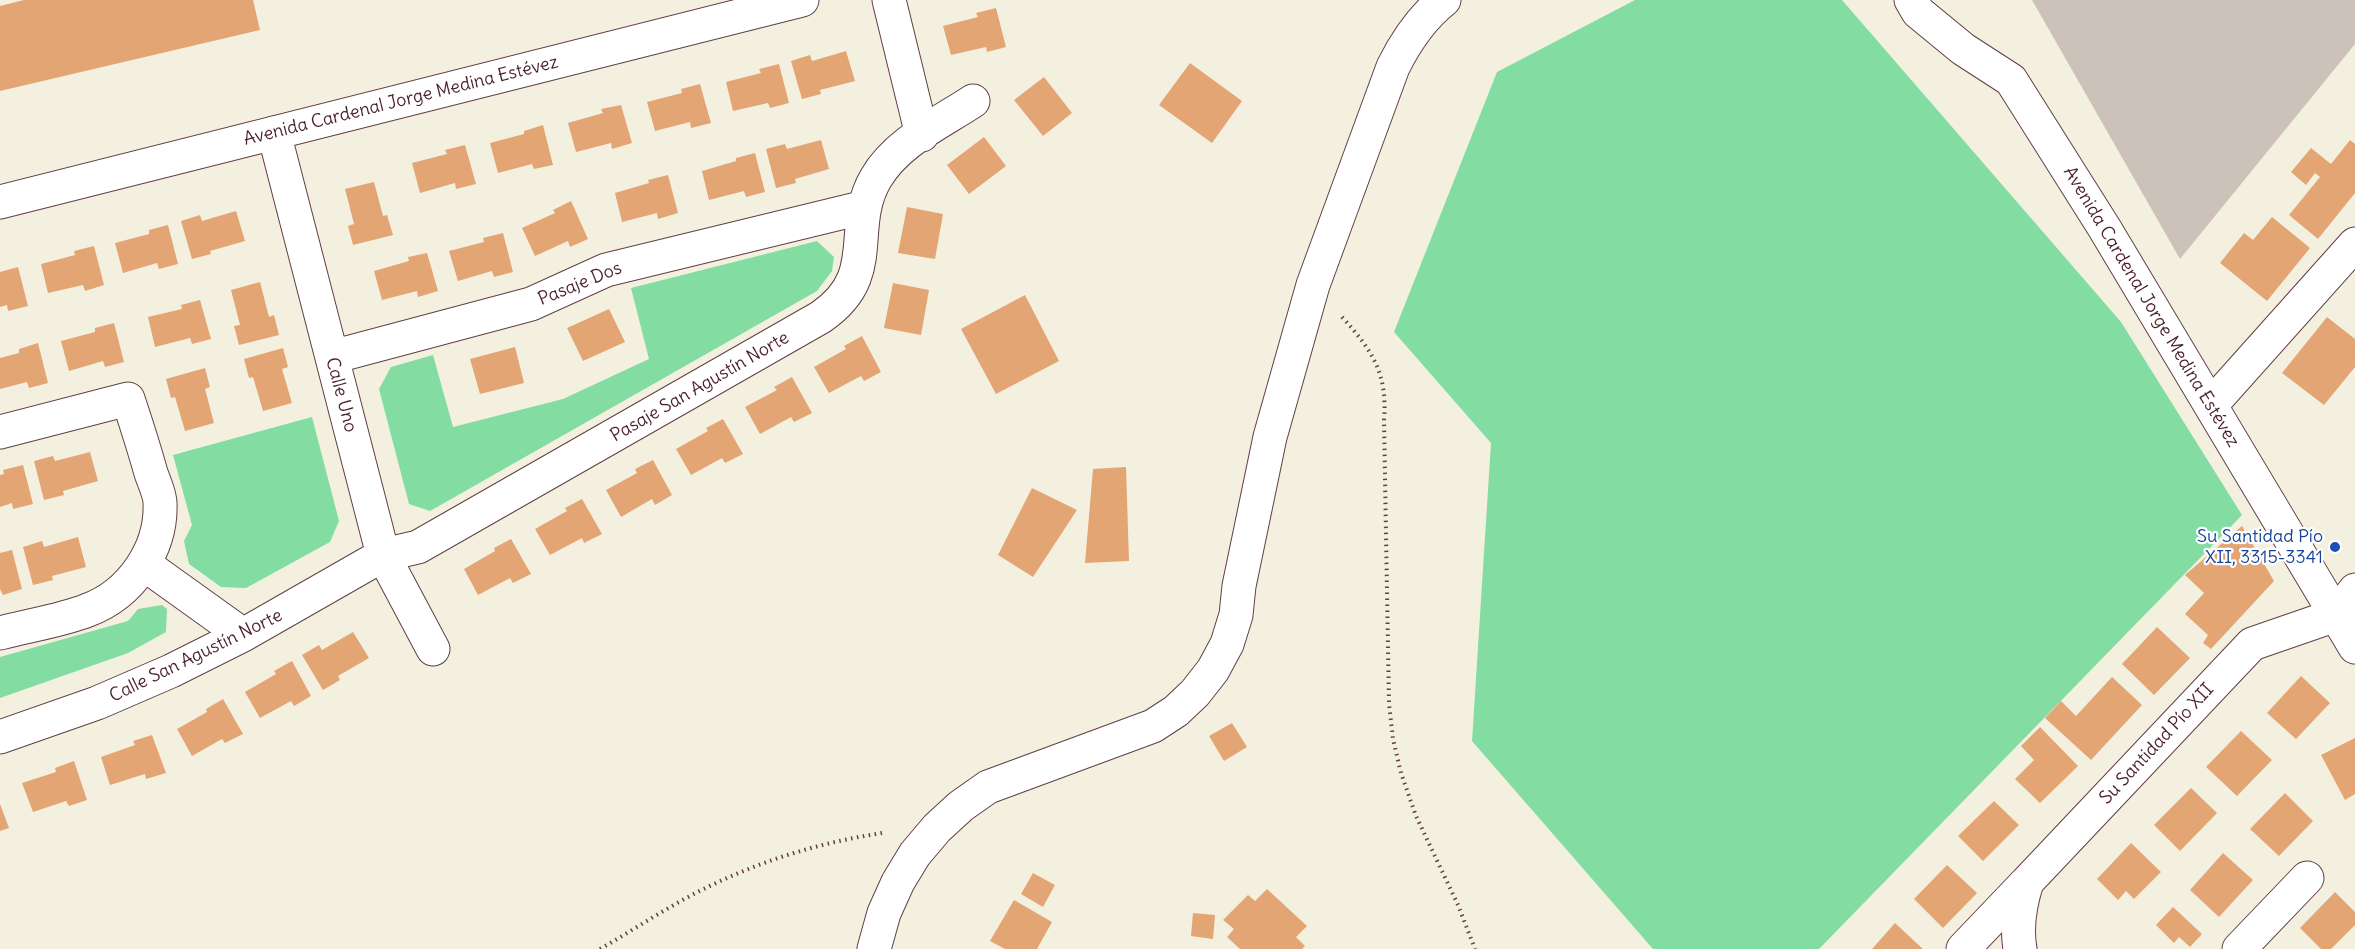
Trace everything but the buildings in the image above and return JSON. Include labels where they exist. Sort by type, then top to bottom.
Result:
[{"type":"street","name":"Avenida Cardenal Jorge Medina Estévez","points":[[0,202],[802,0]]},
{"type":"street","points":[[889,0],[922,135]]},
{"type":"street","points":[[874,949],[884,913],[898,882],[915,854],[937,828],[961,806],[988,787],[1153,726],[1176,711],[1195,693],[1213,670],[1227,644],[1236,615],[1239,586],[1270,437],[1312,285],[1393,67],[1404,45],[1419,25],[1444,0]]},
{"type":"street","name":"Avenida Cardenal Jorge Medina Estévez","points":[[1911,0],[1918,12],[1963,50],[2011,80],[2211,405],[2345,602],[2355,647]]},
{"type":"street","name":"Pasaje San Agustín Norte","points":[[383,555],[418,548],[835,308],[855,281],[860,265],[865,207],[870,191],[889,159],[904,146],[973,101]]},
{"type":"street","name":"Calle Uno","points":[[274,133],[383,555],[433,649]]},
{"type":"street","name":"Pasaje Dos","points":[[332,357],[531,304],[606,270],[865,207]]},
{"type":"street","points":[[2211,405],[2355,244]]},
{"type":"street","points":[[0,432],[128,399],[160,501],[159,524],[153,545],[144,564],[123,589],[110,599],[88,610],[0,633]]},
{"type":"street","name":"Calle San Agustín Norte","points":[[0,737],[97,704],[243,635],[314,597],[383,555]]},
{"type":"street","points":[[144,564],[243,635]]},
{"type":"street","name":"Su Santidad Pío XII","points":[[2020,949],[2018,921],[2027,882],[2252,644],[2345,602]]},
{"type":"street","points":[[2239,949],[2307,878]]},
{"type":"street","points":[[1963,949],[2027,882]]},
{"type":"path","points":[[1312,285],[1366,345],[1375,358],[1382,378],[1386,399],[1384,420],[1389,704],[1393,739],[1401,773],[1416,816],[1450,886],[1474,949]]},
{"type":"path","points":[[600,949],[710,886],[760,863],[814,846],[855,837],[937,828]]},
{"type":"shaded area","points":[[2032,0],[2355,0],[2355,44],[2180,259]]},
{"type":"green space","points":[[1635,0],[1842,0],[2121,322],[2242,515],[1819,949],[1653,949],[1472,741],[1491,443],[1394,332],[1497,72]]},
{"type":"green space","points":[[817,241],[834,257],[832,271],[817,291],[430,511],[409,504],[379,389],[391,367],[433,355],[453,427],[563,399],[649,359],[631,288]]},
{"type":"green space","points":[[312,417],[339,521],[330,542],[246,588],[221,587],[189,564],[184,541],[192,525],[173,455]]},
{"type":"green space","points":[[162,605],[167,609],[166,632],[128,653],[0,698],[0,657],[128,621],[138,609]]},
{"type":"place","name":"Su Santidad Pío XII, 3315-3341","points":[[2335,547]]}]
